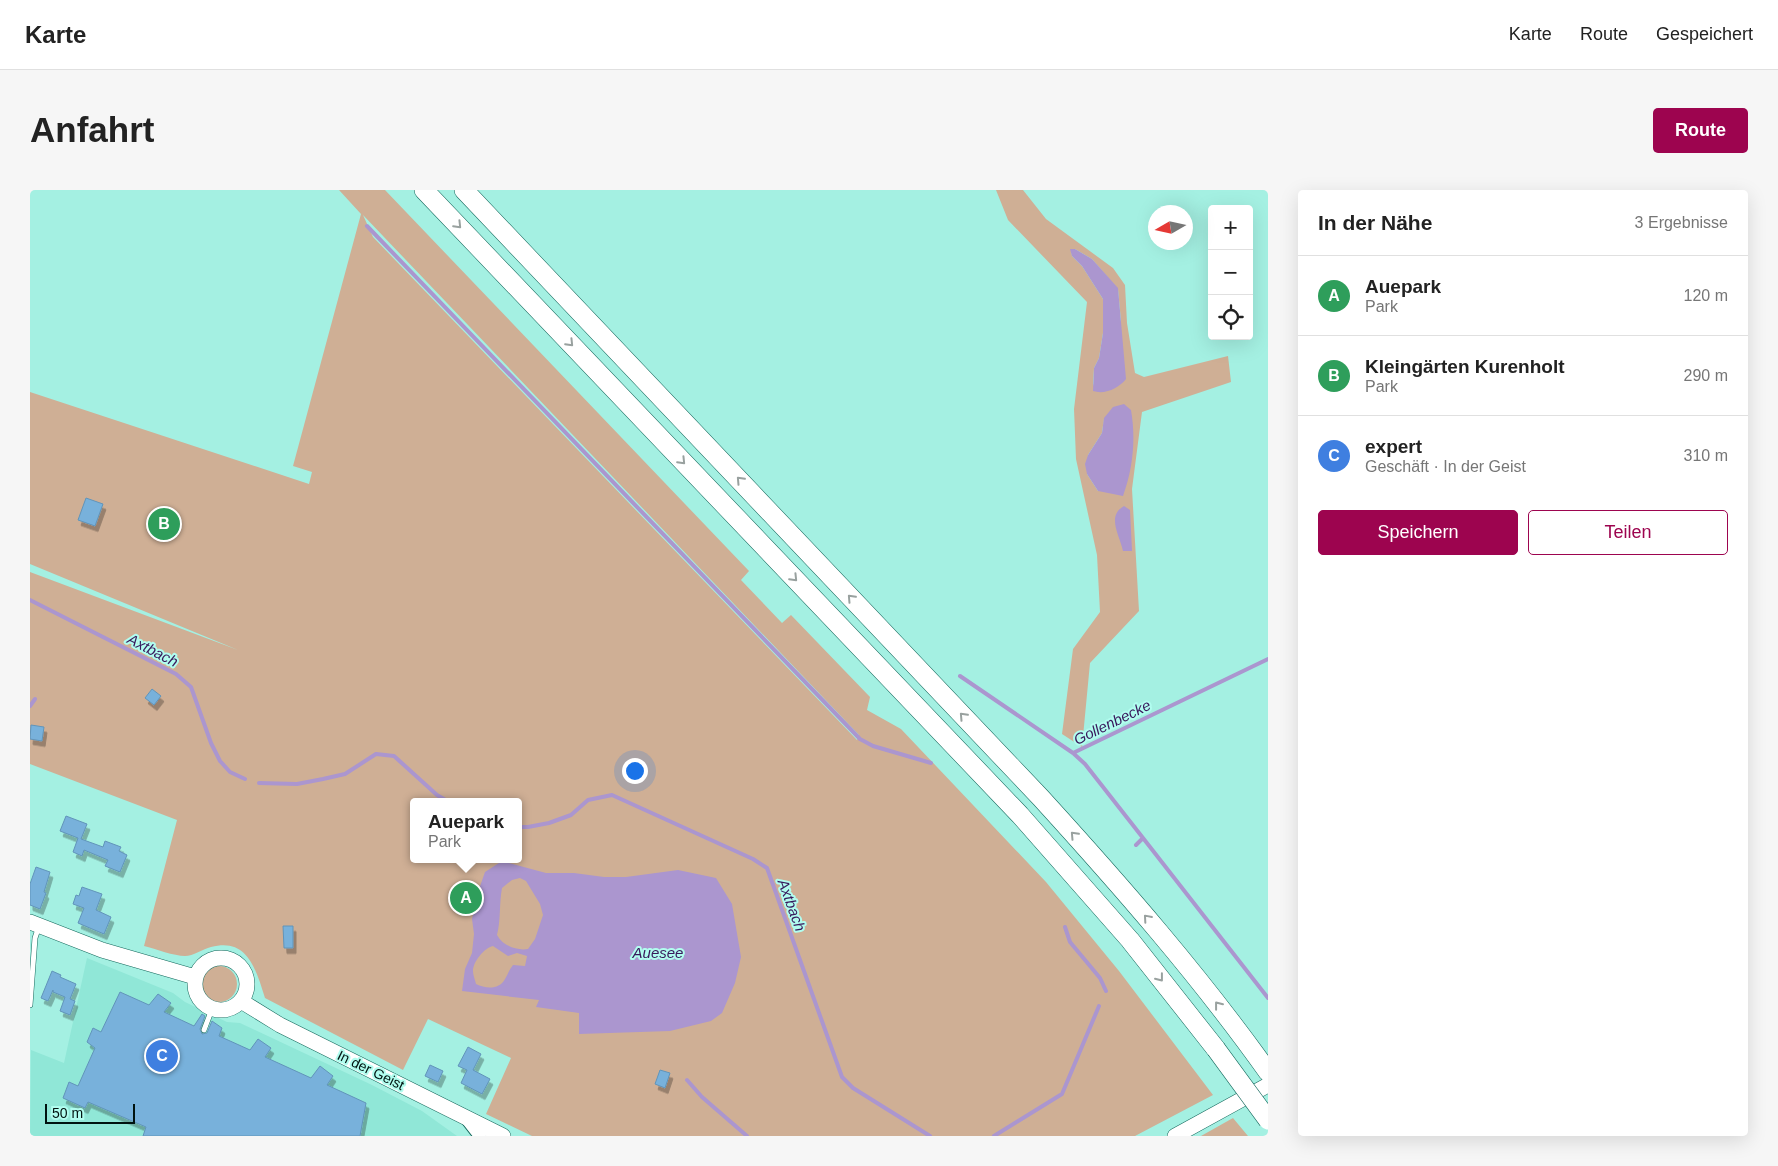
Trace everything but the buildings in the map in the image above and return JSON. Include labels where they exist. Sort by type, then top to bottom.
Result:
[{"type":"highway","points":[[424,190],[1020,815],[1130,940],[1216,1049],[1268,1120]]},
{"type":"highway","points":[[464,190],[1041,798],[1179,955],[1268,1072]]},
{"type":"main road","points":[[35,924],[102,950],[195,977]]},
{"type":"main road","points":[[215,958],[230,959],[245,974],[246,988],[241,1001],[228,1009],[212,1009],[200,1000],[196,993],[195,977],[198,971],[208,961],[215,958]]},
{"type":"main road","name":"In der Geist","points":[[241,1001],[280,1025],[504,1136]]},
{"type":"main road","points":[[1175,1136],[1268,1085]]},
{"type":"street","points":[[464,1116],[480,1136]]},
{"type":"lane","points":[[30,1005],[35,924]]},
{"type":"lane","points":[[204,1030],[212,1009]]},
{"type":"shaded area","points":[[339,190],[385,190],[749,571],[741,580],[782,623],[791,615],[870,697],[867,710],[901,729],[1046,882],[1119,971],[1213,1095],[1135,1136],[532,1136],[486,1114],[511,1058],[428,1019],[403,1070],[265,998],[254,967],[242,951],[234,947],[224,945],[211,947],[191,955],[181,956],[144,946],[177,820],[30,764],[30,572],[238,650],[30,564],[30,392],[309,484],[312,472],[293,466],[361,214]],"holes":[[[363,215],[859,735],[857,740],[373,237]]]},
{"type":"shaded area","points":[[996,190],[1023,190],[1046,219],[1113,268],[1125,285],[1127,323],[1135,373],[1144,377],[1228,356],[1231,382],[1142,412],[1132,489],[1139,611],[1090,663],[1082,747],[1062,734],[1073,649],[1100,612],[1097,555],[1076,459],[1074,409],[1087,302],[1008,220]],"holes":[[[1071,249],[1075,249],[1092,259],[1118,289],[1121,321],[1093,386],[1094,368],[1099,358],[1103,333],[1103,299],[1082,266],[1072,256]],[[1104,418],[1098,491],[1087,474],[1088,455],[1102,433]]]},
{"type":"shaded area","points":[[87,958],[173,993],[185,1002],[227,1022],[240,1023],[372,1085],[422,1111],[457,1136],[30,1136],[31,1050],[64,1063]]},
{"type":"shaded area","points":[[219,966],[231,972],[237,984],[231,996],[219,1002],[207,996],[201,984],[207,972]]},
{"type":"shaded area","points":[[1233,1118],[1248,1136],[1201,1136]]},
{"type":"water","points":[[1070,249],[1075,249],[1092,259],[1118,288],[1126,379],[1116,388],[1107,391],[1093,391],[1094,368],[1099,358],[1103,333],[1103,299],[1082,266],[1072,256]]},
{"type":"water","points":[[1124,404],[1131,410],[1133,443],[1129,475],[1123,496],[1098,491],[1087,474],[1085,464],[1088,455],[1102,433],[1104,418],[1113,407]]},
{"type":"water","points":[[1124,506],[1130,510],[1132,551],[1123,551],[1116,527],[1116,515]]},
{"type":"water","name":"Auesee","points":[[499,863],[509,863],[546,873],[626,877],[678,870],[716,878],[732,904],[741,957],[735,983],[722,1013],[711,1021],[670,1031],[579,1034],[579,1013],[536,1007],[539,1000],[462,991],[465,969],[472,953],[474,934],[472,919],[485,872]],"holes":[[[520,878],[526,881],[540,904],[543,915],[535,939],[528,949],[507,945],[497,935],[502,888],[512,880]],[[493,946],[508,956],[517,953],[527,956],[525,966],[513,965],[502,983],[496,987],[484,987],[476,984],[473,967],[483,952]]]},
{"type":"waterway","points":[[367,226],[860,739],[873,746],[931,763]]},
{"type":"waterway","name":"Axtbach","points":[[30,600],[176,674],[191,687],[211,743],[220,761],[230,772],[245,779]]},
{"type":"waterway","name":"Gollenbecke","points":[[1073,753],[1268,659]]},
{"type":"waterway","points":[[960,676],[1073,753],[1085,764],[1143,838],[1136,845]]},
{"type":"waterway","points":[[30,706],[35,699]]},
{"type":"waterway","name":"Axtbach","points":[[259,783],[297,784],[345,774],[376,754],[394,756],[442,798]]},
{"type":"waterway","name":"Axtbach","points":[[522,827],[549,823],[571,815],[588,800],[612,795],[753,859],[767,868],[842,1077],[853,1088],[930,1136]]},
{"type":"waterway","points":[[1143,838],[1268,998]]},
{"type":"waterway","name":"Gollenbecke","points":[[1065,927],[1070,942],[1100,978],[1106,991]]},
{"type":"waterway","name":"Gollenbecke","points":[[994,1136],[1062,1094],[1099,1006]]},
{"type":"waterway","points":[[687,1080],[702,1097],[747,1136]]},
{"type":"place","name":"Kleingärten Kurenholt","points":[[164,524]]},
{"type":"place","name":"Auepark","points":[[466,898]]},
{"type":"place","name":"expert","points":[[162,1056]]}]
